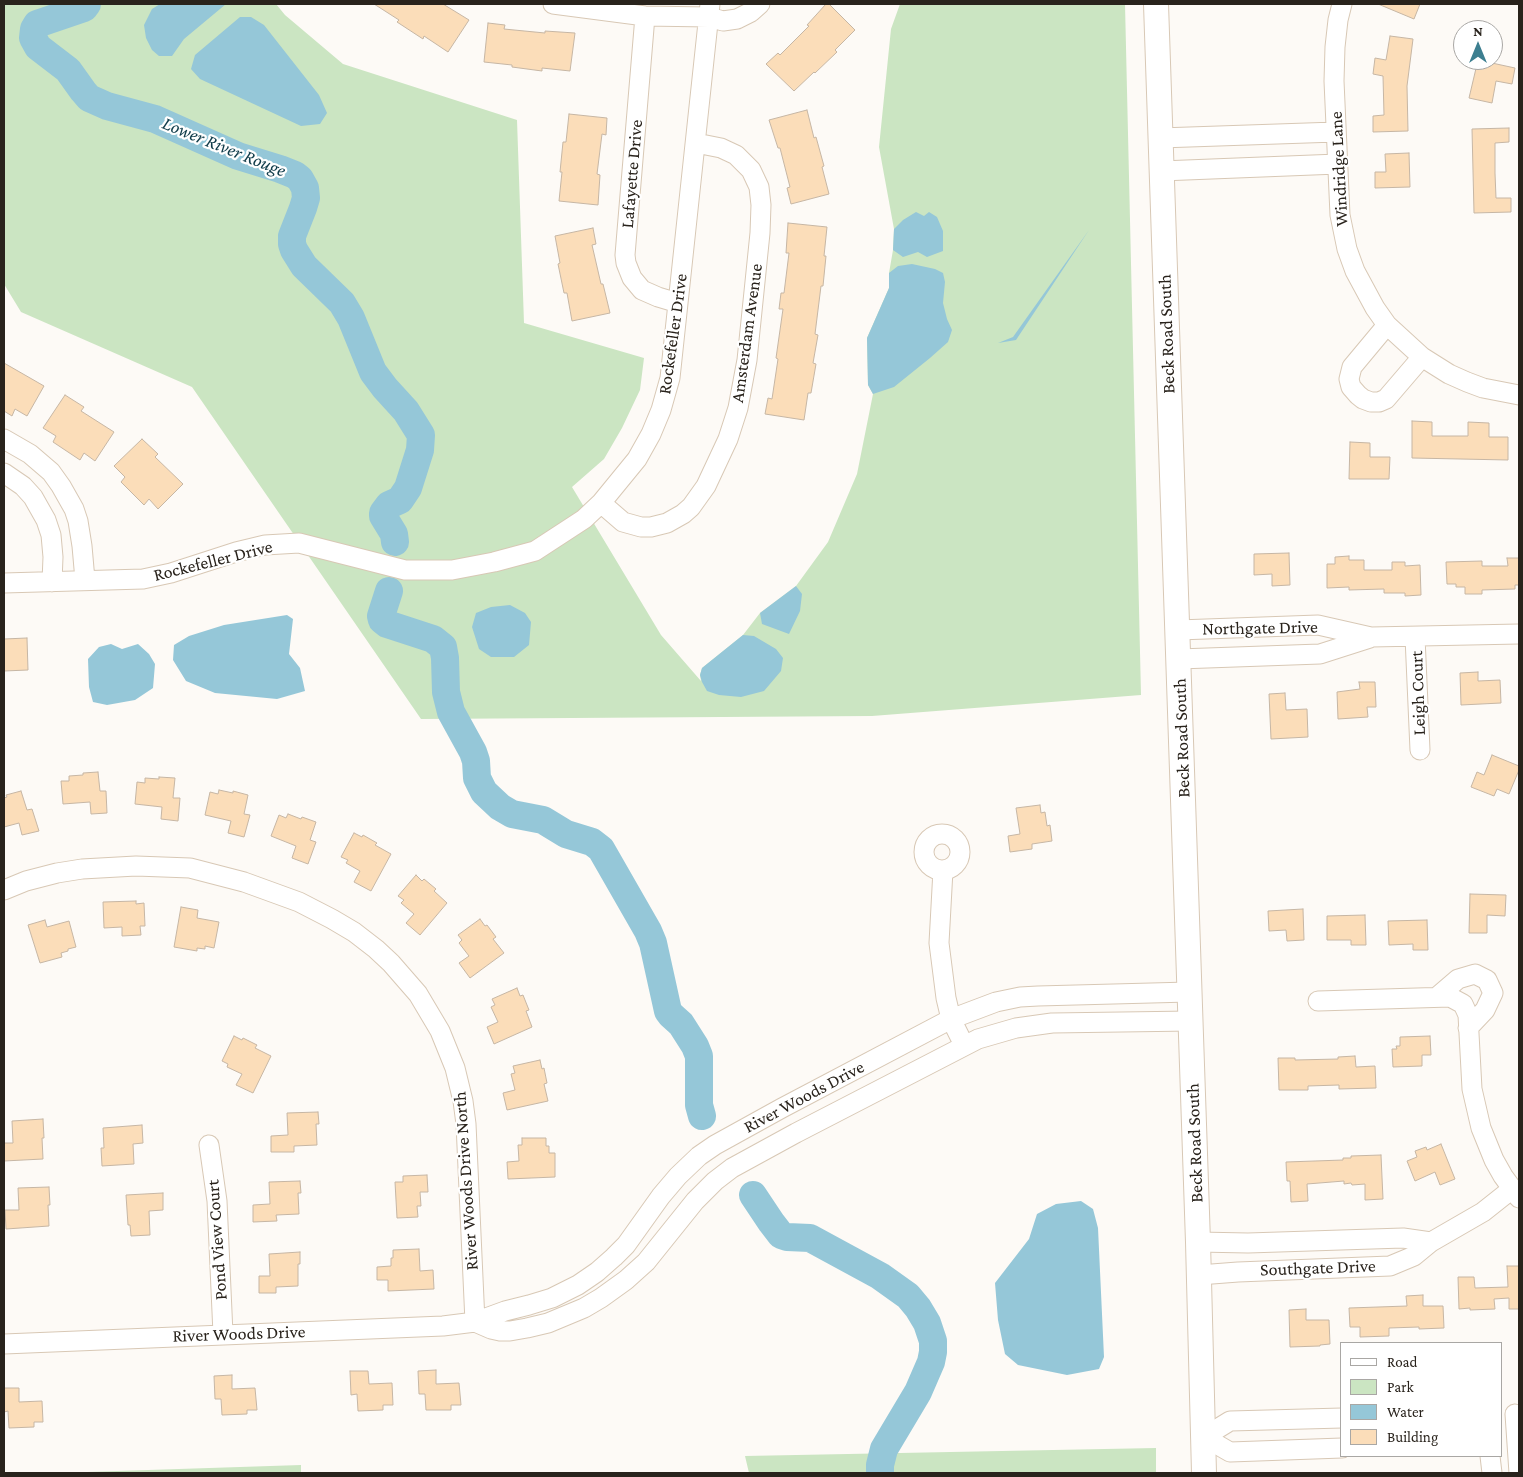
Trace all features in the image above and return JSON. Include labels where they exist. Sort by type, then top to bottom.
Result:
[{"type":"main road","name":"Beck Road South","points":[[1156,4],[1191,1021],[1204,1473]]},
{"type":"street","points":[[553,4],[645,16],[710,10],[723,21],[738,19],[751,12],[760,4]]},
{"type":"street","name":"Windridge Lane","points":[[1342,4],[1334,47],[1340,215],[1346,249],[1362,287],[1387,325],[1422,357],[1449,374],[1467,382],[1483,388],[1519,395]]},
{"type":"street","name":"Rockefeller Drive","points":[[4,583],[143,579],[265,545],[298,543],[405,570],[452,570],[494,562],[535,551],[584,518],[602,503],[637,459],[651,434],[661,410],[670,378],[710,10]]},
{"type":"street","name":"Lafayette Drive","points":[[645,16],[625,254],[626,263],[632,278],[642,290],[678,303]]},
{"type":"street","points":[[1160,138],[1336,132]]},
{"type":"street","name":"Amsterdam Avenue","points":[[602,503],[624,522],[641,527],[651,527],[667,523],[683,514],[692,507],[706,486],[728,439],[738,408],[747,360],[762,205],[759,187],[751,170],[736,155],[721,148],[696,143]]},
{"type":"street","points":[[1161,171],[1338,164]]},
{"type":"street","points":[[1387,325],[1352,366],[1349,379],[1351,387],[1358,395],[1370,402],[1379,402],[1386,399],[1422,357]]},
{"type":"street","points":[[4,439],[30,454],[51,472],[67,496],[78,521],[85,580]]},
{"type":"street","points":[[4,473],[23,486],[41,509],[51,535],[53,557],[52,582]]},
{"type":"street","points":[[41,509],[67,496]]},
{"type":"street","name":"Northgate Drive","points":[[1178,630],[1318,624],[1371,638],[1519,634]]},
{"type":"street","name":"Leigh Court","points":[[1415,637],[1420,750]]},
{"type":"street","name":"Northgate Drive","points":[[1179,659],[1320,654],[1371,638]]},
{"type":"street","name":"River Woods Drive North","points":[[4,890],[26,881],[82,869],[136,866],[190,868],[244,882],[298,902],[354,932],[386,958],[405,978],[430,1013],[448,1049],[459,1084],[466,1124],[475,1322]]},
{"type":"street","points":[[943,870],[939,944],[946,998],[951,1019],[964,1045]]},
{"type":"street","points":[[1437,997],[1458,979],[1476,974],[1487,980],[1493,994],[1485,1010],[1468,1028]]},
{"type":"street","name":"River Woods Drive","points":[[4,1344],[443,1326],[475,1322],[505,1311],[552,1298],[578,1285],[597,1272],[620,1251],[678,1176],[715,1144],[951,1019],[996,1002],[1020,998],[1189,992]]},
{"type":"street","points":[[1318,1002],[1450,997],[1462,1004],[1468,1015],[1471,1083],[1479,1122],[1494,1160],[1515,1193]]},
{"type":"street","name":"River Woods Drive","points":[[475,1322],[500,1331],[527,1328],[566,1316],[601,1298],[626,1280],[646,1262],[695,1201],[715,1181],[732,1168],[964,1045],[997,1032],[1052,1023],[1191,1021]]},
{"type":"street","name":"Pond View Court","points":[[210,1145],[217,1202],[223,1334]]},
{"type":"street","name":"Southgate Drive","points":[[1199,1275],[1390,1266],[1414,1256],[1431,1242],[1515,1193]]},
{"type":"street","name":"Southgate Drive","points":[[1198,1242],[1403,1238],[1431,1242]]},
{"type":"street","points":[[1512,1414],[1512,1440],[1518,1473]]},
{"type":"street","points":[[1204,1437],[1230,1422],[1340,1418]]},
{"type":"street","points":[[1204,1437],[1230,1452],[1340,1448]]},
{"type":"street","points":[[1490,1457],[1492,1473]]},
{"type":"green space","points":[[4,4],[276,4],[285,15],[343,64],[517,120],[524,323],[644,358],[640,390],[622,428],[604,459],[572,487],[661,635],[701,681],[702,668],[743,635],[760,613],[796,586],[828,542],[857,474],[873,394],[868,385],[867,338],[889,288],[889,273],[893,250],[894,229],[879,147],[891,29],[900,4],[1125,4],[1141,695],[872,716],[421,719],[192,387],[21,312],[4,284]]},
{"type":"green space","points":[[1156,1448],[1156,1473],[749,1473],[745,1456]]},
{"type":"green space","points":[[301,1465],[301,1473],[87,1472]]},
{"type":"water","points":[[160,4],[226,4],[184,39],[172,56],[159,56],[152,50],[146,38],[144,25],[152,9]]},
{"type":"water","points":[[240,17],[251,17],[264,25],[319,95],[327,113],[320,124],[301,126],[200,79],[191,69],[195,55]]},
{"type":"water","points":[[916,212],[924,216],[929,212],[937,217],[943,231],[943,251],[927,257],[918,252],[903,257],[893,250],[894,229],[903,220]]},
{"type":"water","points":[[1089,230],[1016,340],[998,343],[1013,337]]},
{"type":"water","points":[[912,264],[935,269],[943,273],[945,282],[943,303],[952,330],[948,342],[930,358],[894,387],[873,394],[868,385],[867,338],[889,288],[889,273],[898,266]]},
{"type":"water","points":[[796,586],[802,594],[800,611],[789,634],[762,624],[760,613]]},
{"type":"water","points":[[510,605],[525,613],[531,622],[529,645],[514,657],[491,657],[479,649],[472,627],[476,613],[491,607]]},
{"type":"water","points":[[287,615],[293,619],[289,654],[300,668],[305,691],[277,699],[215,693],[186,681],[173,660],[174,645],[189,636],[224,625]]},
{"type":"water","points":[[743,635],[754,636],[776,649],[783,658],[781,671],[764,691],[741,697],[719,695],[707,691],[700,675],[702,668]]},
{"type":"water","points":[[111,644],[122,649],[138,644],[149,654],[155,664],[153,688],[135,700],[107,705],[93,702],[89,687],[88,659],[99,647]]},
{"type":"water","points":[[1081,1201],[1093,1209],[1098,1228],[1104,1357],[1099,1369],[1067,1375],[1018,1365],[1005,1354],[998,1320],[995,1283],[1029,1239],[1037,1214],[1056,1204]]},
{"type":"building","points":[[374,4],[443,4],[469,20],[448,52],[424,36],[423,39],[397,22],[399,20]]},
{"type":"building","points":[[826,4],[829,4],[855,30],[835,50],[837,52],[794,91],[766,64],[778,53],[780,55],[809,26],[807,25]]},
{"type":"building","points":[[1378,4],[1420,4],[1414,19]]},
{"type":"building","points":[[488,23],[505,25],[504,29],[545,33],[545,31],[575,33],[570,71],[542,68],[542,71],[484,62]]},
{"type":"building","points":[[1390,36],[1413,39],[1407,86],[1408,131],[1373,132],[1373,116],[1384,115],[1383,76],[1373,74],[1375,58],[1386,60]]},
{"type":"building","points":[[1503,65],[1515,68],[1512,84],[1496,81],[1492,103],[1469,98],[1476,70],[1503,70]]},
{"type":"building","points":[[807,110],[824,166],[822,167],[829,194],[791,204],[787,188],[790,187],[780,148],[778,148],[769,120]]},
{"type":"building","points":[[569,114],[607,118],[606,135],[602,134],[597,174],[600,175],[598,205],[559,201],[563,142],[566,142]]},
{"type":"building","points":[[1509,128],[1509,142],[1495,143],[1495,173],[1496,198],[1511,198],[1511,212],[1474,213],[1472,129]]},
{"type":"building","points":[[1409,153],[1410,187],[1375,188],[1375,172],[1386,172],[1385,154]]},
{"type":"building","points":[[788,223],[827,227],[823,286],[821,286],[815,334],[818,335],[813,363],[816,364],[811,393],[808,393],[804,420],[765,414],[768,398],[772,399],[778,359],[776,358],[783,309],[779,309],[781,293],[784,293],[789,253],[786,253]]},
{"type":"building","points":[[593,228],[596,244],[592,245],[610,313],[572,321],[567,293],[564,293],[558,264],[560,263],[555,236]]},
{"type":"building","points":[[4,363],[44,386],[27,416],[15,409],[12,416],[4,411]]},
{"type":"building","points":[[65,395],[84,407],[81,411],[114,432],[95,461],[84,453],[80,460],[53,442],[56,436],[43,428]]},
{"type":"building","points":[[1412,421],[1432,422],[1432,436],[1468,436],[1468,422],[1489,423],[1489,437],[1508,437],[1508,460],[1412,458]]},
{"type":"building","points":[[142,439],[158,454],[155,457],[183,484],[158,509],[149,499],[144,505],[121,482],[125,477],[114,466]]},
{"type":"building","points":[[1350,442],[1370,443],[1370,457],[1390,457],[1389,479],[1349,479]]},
{"type":"building","points":[[1289,553],[1290,585],[1272,586],[1272,574],[1254,575],[1254,554]]},
{"type":"building","points":[[1349,556],[1349,560],[1364,560],[1364,570],[1392,570],[1392,562],[1405,562],[1405,566],[1420,565],[1421,595],[1405,596],[1405,593],[1384,593],[1384,589],[1349,590],[1349,587],[1327,588],[1327,564],[1335,564],[1335,557]]},
{"type":"building","points":[[1507,558],[1519,558],[1519,585],[1515,585],[1515,589],[1482,590],[1482,594],[1465,594],[1465,587],[1447,584],[1446,562],[1482,561],[1482,566],[1508,566]]},
{"type":"building","points":[[27,638],[28,670],[4,671],[4,639]]},
{"type":"building","points":[[1478,672],[1478,681],[1500,680],[1501,703],[1461,705],[1460,673]]},
{"type":"building","points":[[1359,682],[1375,682],[1376,707],[1367,707],[1368,717],[1338,719],[1337,692],[1360,689]]},
{"type":"building","points":[[1285,693],[1286,710],[1307,709],[1308,737],[1271,739],[1269,694]]},
{"type":"building","points":[[1492,755],[1519,766],[1509,794],[1497,789],[1494,796],[1471,787],[1477,772],[1484,775]]},
{"type":"building","points":[[98,772],[100,791],[106,791],[107,813],[91,814],[90,802],[63,804],[61,781],[69,781],[69,776]]},
{"type":"building","points":[[159,777],[175,778],[173,798],[180,798],[178,821],[161,819],[162,807],[135,804],[137,782],[145,783],[145,778],[159,779]]},
{"type":"building","points":[[219,790],[248,795],[244,814],[250,815],[244,837],[228,833],[231,821],[205,815],[210,792],[218,794]]},
{"type":"building","points":[[21,791],[27,810],[32,809],[39,831],[22,835],[19,823],[4,827],[4,798],[7,797],[6,795]]},
{"type":"building","points":[[1040,805],[1041,813],[1045,812],[1047,826],[1050,825],[1052,841],[1032,844],[1032,849],[1010,852],[1008,836],[1020,834],[1016,808]]},
{"type":"building","points":[[288,814],[316,822],[310,840],[316,842],[308,864],[292,858],[296,846],[271,836],[279,815],[286,818]]},
{"type":"building","points":[[354,833],[362,837],[363,835],[377,843],[375,845],[391,854],[371,891],[354,882],[360,871],[346,863],[348,860],[341,857]]},
{"type":"building","points":[[416,875],[436,889],[434,891],[447,903],[420,935],[406,923],[414,914],[401,903],[404,900],[398,896]]},
{"type":"building","points":[[1470,894],[1506,895],[1505,916],[1487,915],[1487,933],[1469,933]]},
{"type":"building","points":[[136,901],[136,904],[144,903],[145,926],[140,926],[141,935],[122,936],[122,927],[104,928],[103,902]]},
{"type":"building","points":[[181,907],[198,910],[197,918],[219,922],[214,948],[205,946],[205,949],[197,948],[197,951],[174,947]]},
{"type":"building","points":[[1303,909],[1304,940],[1287,941],[1286,930],[1269,931],[1268,911]]},
{"type":"building","points":[[1365,915],[1366,945],[1351,945],[1351,940],[1327,940],[1327,916]]},
{"type":"building","points":[[480,919],[496,937],[493,939],[504,953],[470,978],[459,963],[469,956],[459,943],[462,940],[458,935]]},
{"type":"building","points":[[45,920],[47,927],[69,921],[76,947],[61,953],[62,957],[40,963],[28,925]]},
{"type":"building","points":[[1427,920],[1428,950],[1413,950],[1413,944],[1389,945],[1388,921]]},
{"type":"building","points":[[517,988],[520,996],[523,995],[529,1010],[526,1011],[532,1027],[494,1044],[487,1027],[498,1022],[491,1007],[495,1005],[492,999]]},
{"type":"building","points":[[234,1036],[257,1045],[255,1048],[271,1056],[253,1093],[236,1085],[242,1074],[227,1067],[228,1064],[222,1061]]},
{"type":"building","points":[[1430,1036],[1431,1055],[1422,1055],[1422,1066],[1393,1067],[1392,1049],[1397,1049],[1396,1046],[1400,1046],[1400,1037]]},
{"type":"building","points":[[1355,1056],[1356,1067],[1375,1066],[1376,1088],[1339,1089],[1339,1085],[1308,1086],[1308,1090],[1279,1090],[1278,1058],[1295,1058],[1295,1060],[1338,1059],[1338,1057]]},
{"type":"building","points":[[540,1060],[547,1083],[544,1084],[548,1101],[507,1110],[503,1093],[515,1090],[511,1074],[515,1073],[513,1066]]},
{"type":"building","points":[[318,1112],[319,1124],[316,1124],[317,1145],[294,1146],[294,1152],[271,1152],[271,1136],[288,1135],[287,1113]]},
{"type":"building","points":[[43,1119],[43,1159],[4,1161],[4,1143],[13,1143],[12,1121]]},
{"type":"building","points":[[142,1125],[143,1143],[133,1144],[134,1164],[102,1166],[101,1148],[104,1148],[103,1128]]},
{"type":"building","points":[[522,1138],[546,1138],[546,1146],[549,1146],[549,1153],[555,1153],[555,1177],[508,1179],[507,1162],[519,1161],[518,1145],[522,1145]]},
{"type":"building","points":[[1441,1144],[1455,1179],[1440,1185],[1435,1172],[1415,1181],[1407,1161],[1417,1157],[1415,1151],[1426,1147],[1427,1150]]},
{"type":"building","points":[[1381,1155],[1383,1199],[1365,1200],[1365,1184],[1344,1184],[1344,1181],[1307,1184],[1308,1201],[1291,1202],[1290,1181],[1287,1181],[1286,1162],[1343,1160],[1343,1158],[1351,1158],[1351,1156]]},
{"type":"building","points":[[427,1175],[428,1192],[420,1192],[421,1206],[417,1206],[418,1217],[397,1218],[395,1182],[403,1182],[403,1176]]},
{"type":"building","points":[[300,1181],[301,1193],[298,1193],[299,1214],[276,1215],[277,1221],[253,1222],[253,1205],[270,1204],[269,1182]]},
{"type":"building","points":[[49,1187],[49,1226],[6,1229],[5,1210],[19,1210],[18,1188]]},
{"type":"building","points":[[163,1193],[163,1210],[149,1211],[150,1235],[131,1236],[130,1225],[128,1225],[126,1195]]},
{"type":"building","points":[[419,1249],[420,1271],[433,1270],[434,1289],[388,1291],[388,1280],[377,1280],[377,1267],[391,1266],[393,1250]]},
{"type":"building","points":[[300,1252],[298,1286],[276,1287],[276,1293],[259,1293],[259,1276],[270,1276],[269,1254]]},
{"type":"building","points":[[1507,1266],[1519,1266],[1519,1309],[1509,1309],[1509,1298],[1494,1299],[1495,1309],[1459,1309],[1458,1277],[1474,1277],[1475,1288],[1508,1287]]},
{"type":"building","points":[[1423,1295],[1423,1306],[1443,1306],[1444,1328],[1389,1328],[1389,1336],[1360,1337],[1360,1327],[1350,1327],[1349,1308],[1407,1306],[1406,1296]]},
{"type":"building","points":[[1306,1309],[1306,1320],[1329,1320],[1330,1344],[1290,1347],[1289,1310]]},
{"type":"building","points":[[436,1370],[436,1384],[459,1383],[461,1405],[451,1405],[451,1410],[426,1410],[425,1394],[419,1394],[418,1371]]},
{"type":"building","points":[[350,1371],[368,1371],[369,1384],[392,1383],[393,1405],[383,1405],[383,1410],[358,1411],[357,1394],[351,1395]]},
{"type":"building","points":[[232,1375],[232,1389],[255,1388],[257,1410],[247,1410],[247,1414],[222,1415],[221,1399],[215,1399],[214,1376]]},
{"type":"building","points":[[4,1388],[19,1388],[19,1402],[42,1401],[43,1422],[34,1422],[34,1427],[9,1428],[8,1411],[4,1412]]},
{"type":"waterway","name":"Lower River Rouge","points":[[87,4],[84,8],[37,24],[34,29],[33,38],[38,47],[68,70],[89,98],[107,106],[155,119],[238,156],[280,169],[300,179],[305,188],[306,198],[292,236],[294,250],[304,266],[342,303],[351,318],[373,372],[406,411],[421,435],[420,450],[408,488],[400,500],[389,505],[383,513],[394,534],[395,542]]},
{"type":"waterway","name":"Lower River Rouge","points":[[389,591],[381,616],[382,620],[387,624],[433,639],[443,647],[446,692],[451,712],[473,752],[476,761],[477,778],[484,792],[500,807],[512,814],[543,820],[566,834],[592,842],[601,849],[653,943],[668,1011],[681,1024],[699,1056],[699,1105],[702,1116]]},
{"type":"waterway","name":"Lower River Rouge","points":[[753,1195],[781,1235],[810,1238],[880,1276],[908,1296],[927,1323],[933,1341],[931,1362],[918,1392],[884,1449],[880,1473]]}]
